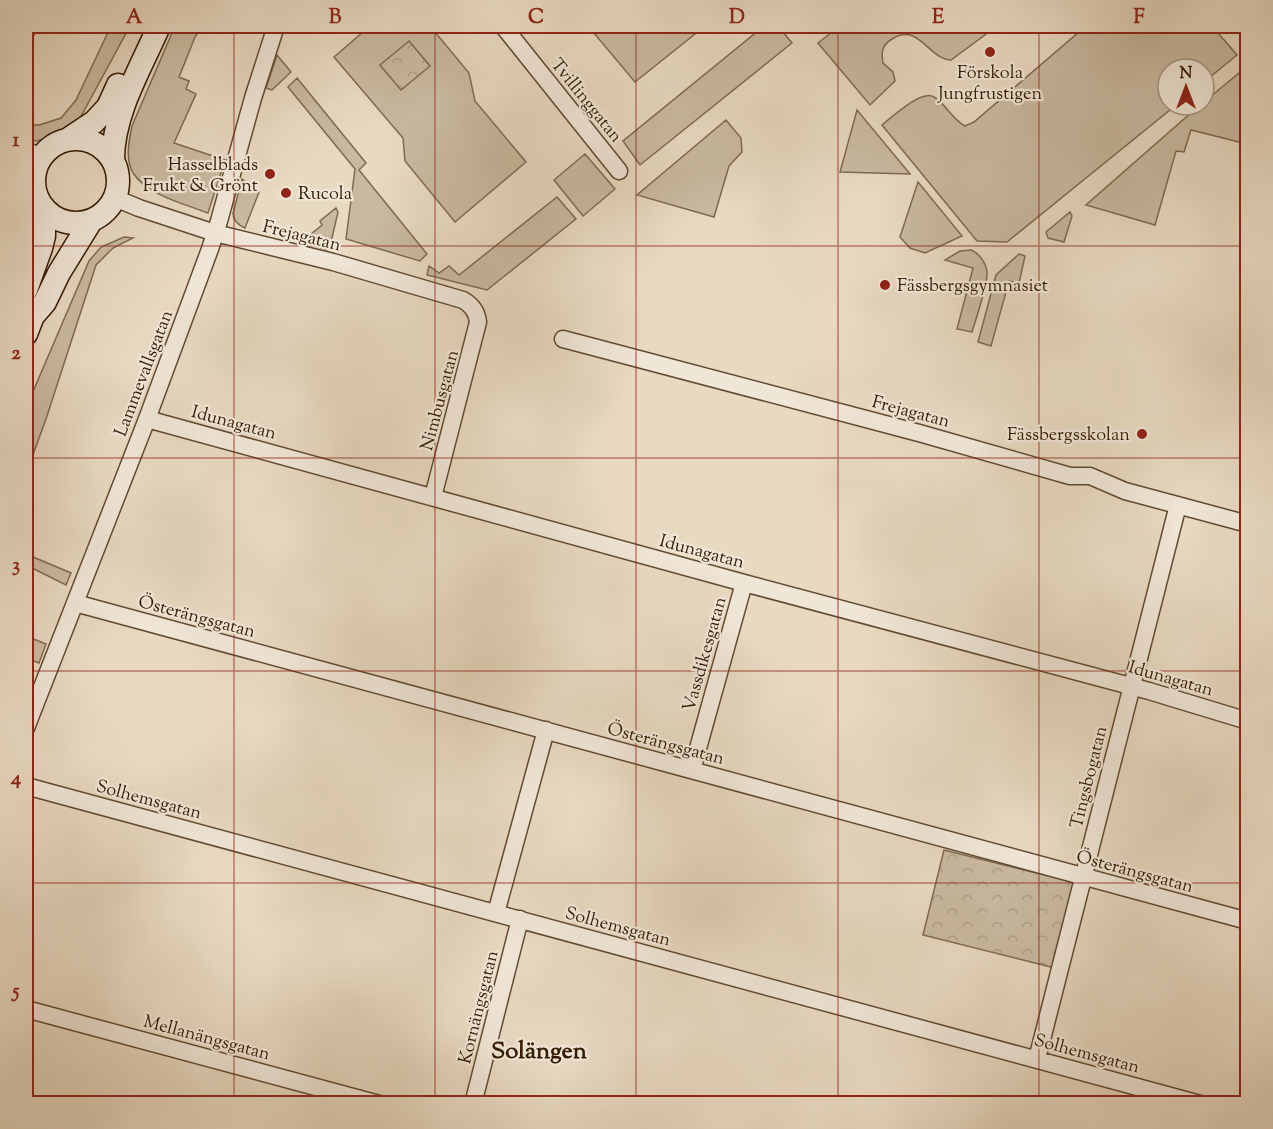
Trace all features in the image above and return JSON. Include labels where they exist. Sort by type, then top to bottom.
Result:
[{"type":"main road","points":[[142,26],[108,107],[94,122],[67,140],[33,154],[34,174],[30,183],[44,209],[63,222],[77,224],[91,221],[106,212],[116,198],[119,182],[113,159],[113,144],[119,116],[159,26]]},
{"type":"main road","points":[[67,140],[82,139],[96,144],[113,159]]},
{"type":"main road","points":[[26,290],[42,249],[44,209]]},
{"type":"main road","points":[[26,334],[33,316],[45,302],[59,273],[91,221]]},
{"type":"street","points":[[26,31],[29,26]]},
{"type":"street","name":"Lammevallsgatan","points":[[26,728],[147,419],[216,233],[246,119],[276,26]]},
{"type":"street","name":"Tvillinggatan","points":[[502,26],[619,171]]},
{"type":"street","name":"Frejagatan","points":[[116,198],[139,208],[216,233],[333,262],[463,300],[476,313]]},
{"type":"street","name":"Nimbusgatan","points":[[433,497],[476,336],[478,322],[476,313]]},
{"type":"street","name":"Frejagatan","points":[[562,339],[919,433],[1070,476],[1090,476],[1125,491],[1248,524]]},
{"type":"street","name":"Idunagatan","points":[[147,419],[744,583],[1149,691],[1248,721]]},
{"type":"street","name":"Tingsbogatan","points":[[1037,1059],[1178,505]]},
{"type":"street","name":"Vassdikesgatan","points":[[692,770],[744,583]]},
{"type":"street","name":"Österängsgatan","points":[[75,603],[1248,921]]},
{"type":"street","points":[[496,913],[546,730]]},
{"type":"street","name":"Solhemsgatan","points":[[26,786],[1200,1104]]},
{"type":"street","name":"Kornängsgatan","points":[[473,1104],[520,919]]},
{"type":"street","name":"Mellanängsgatan","points":[[26,1009],[379,1104]]},
{"type":"green space","points":[[111,26],[130,26],[79,120],[57,137],[35,141],[26,137],[26,125],[39,125],[61,118],[76,100]]},
{"type":"green space","points":[[175,26],[202,26],[195,37],[179,77],[189,81],[186,89],[196,94],[174,143],[225,160],[208,213],[167,198],[147,187],[133,173],[129,162],[128,150],[132,126]]},
{"type":"green space","points":[[370,26],[430,26],[469,73],[475,101],[526,162],[455,222],[405,161],[403,138],[334,57]]},
{"type":"green space","points":[[588,26],[705,26],[635,82]]},
{"type":"green space","points":[[764,26],[778,26],[792,43],[640,165],[623,141]]},
{"type":"green space","points":[[840,26],[932,26],[934,28],[938,26],[997,26],[951,60],[936,54],[909,35],[901,35],[892,39],[884,46],[882,59],[883,63],[893,72],[895,81],[870,105],[818,43]]},
{"type":"green space","points":[[1086,26],[1212,26],[1237,55],[1216,72],[1216,57],[1156,57],[1156,117],[1161,117],[1007,242],[977,241],[882,125],[915,100],[929,96],[938,100],[965,126],[974,122]]},
{"type":"green space","points":[[409,41],[430,66],[401,90],[380,65]]},
{"type":"green space","points":[[277,55],[291,72],[272,90],[266,88]]},
{"type":"green space","points":[[1245,68],[1248,71],[1247,144],[1191,130],[1184,152],[1176,151],[1155,225],[1086,205],[1186,117],[1216,117],[1216,92]]},
{"type":"green space","points":[[297,78],[366,163],[359,170],[427,254],[420,261],[346,239],[355,169],[288,87]]},
{"type":"green space","points":[[857,110],[910,174],[840,172]]},
{"type":"green space","points":[[726,120],[741,138],[742,152],[729,166],[714,217],[637,195]]},
{"type":"green space","points":[[585,154],[615,189],[583,216],[554,180]]},
{"type":"green space","points":[[242,179],[259,192],[245,228],[236,222],[233,213]]},
{"type":"green space","points":[[918,182],[962,236],[925,253],[910,248],[900,237]]},
{"type":"green space","points":[[557,197],[576,219],[487,290],[427,275],[429,266],[439,273],[449,266],[459,275]]},
{"type":"green space","points":[[336,208],[338,212],[327,250],[307,243],[310,235],[322,225],[320,221]]},
{"type":"green space","points":[[1070,212],[1072,216],[1064,242],[1048,238],[1046,232]]},
{"type":"green space","points":[[124,237],[133,238],[113,248],[96,265],[26,474],[26,408],[89,261],[101,247]]},
{"type":"green space","points":[[971,250],[982,259],[987,272],[984,293],[972,332],[957,329],[973,268],[945,260],[960,251]]},
{"type":"green space","points":[[1019,254],[1025,256],[1019,283],[1009,281],[991,346],[978,342],[996,275]]},
{"type":"green space","points":[[26,554],[71,573],[66,585],[26,565]]},
{"type":"green space","points":[[26,636],[46,644],[39,663],[26,658]]},
{"type":"green space","points":[[944,850],[1077,883],[1055,968],[923,935]]},
{"type":"place","name":"Förskola Jungfrustigen","points":[[990,52]]},
{"type":"place","name":"Hasselblads Frukt & Grönt","points":[[270,174]]},
{"type":"place","name":"Rucola","points":[[286,193]]},
{"type":"place","name":"Fässbergsgymnasiet","points":[[885,285]]},
{"type":"place","name":"Fässbergsskolan","points":[[1142,434]]},
{"type":"district","name":"Solängen","points":[[539,1050]]}]
